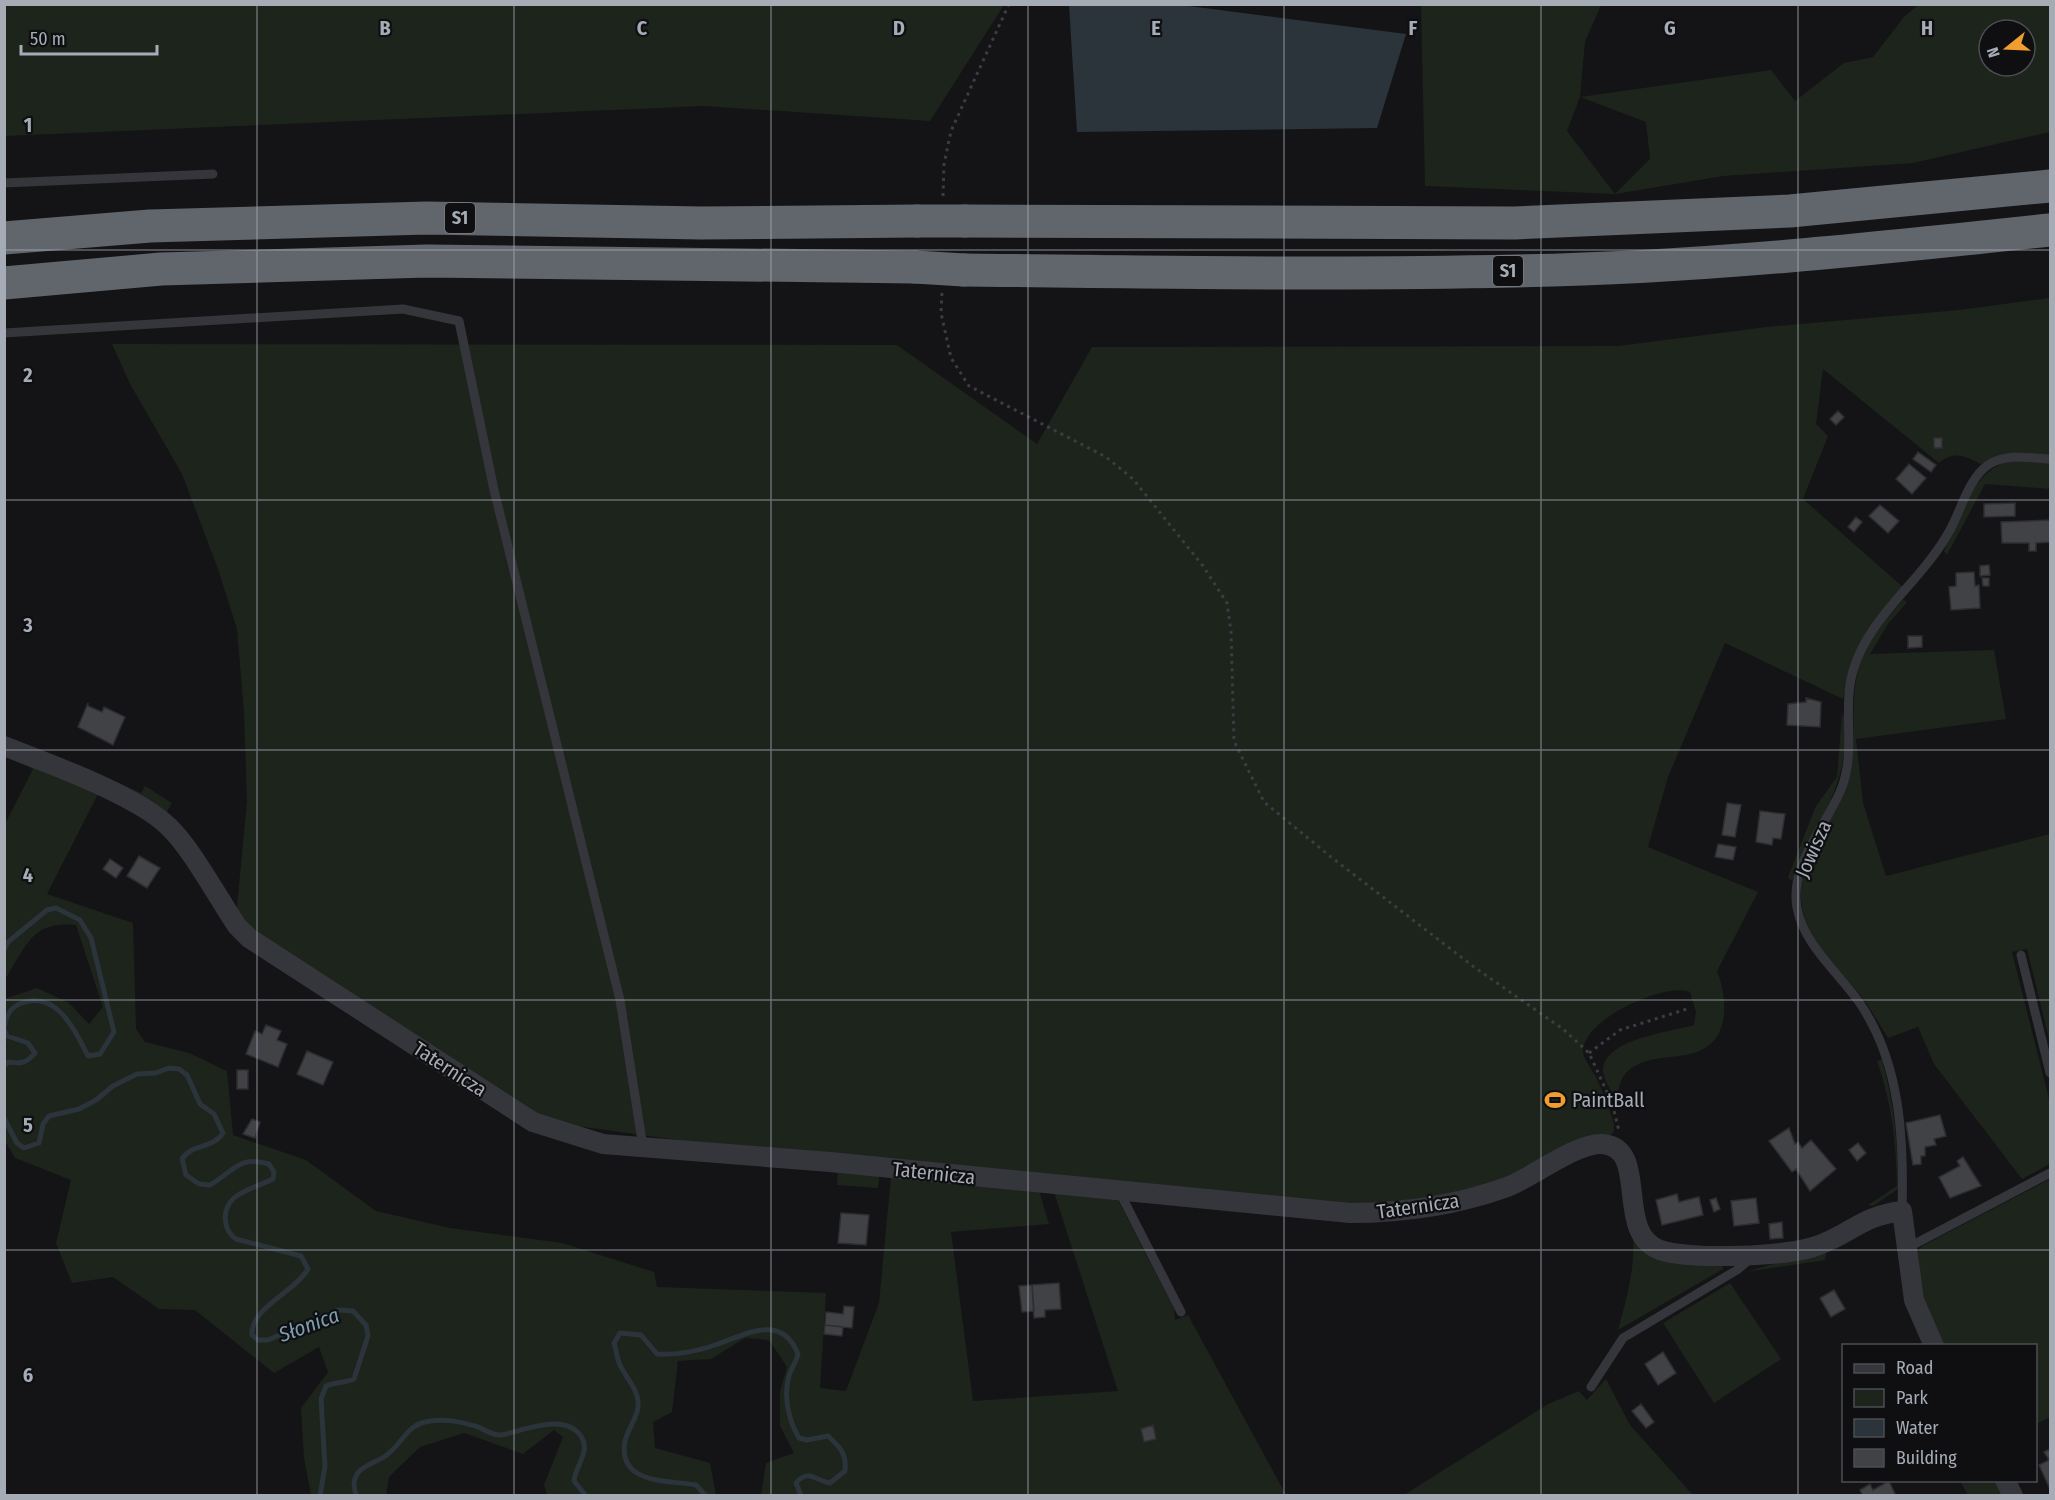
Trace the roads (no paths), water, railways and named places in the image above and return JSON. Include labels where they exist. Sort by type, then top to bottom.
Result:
[{"type":"highway","name":"S1","points":[[4,237],[150,225],[427,218],[701,223],[965,221],[1515,223],[1790,211],[2050,186]]},
{"type":"highway","name":"S1","points":[[4,283],[161,269],[427,261],[1248,273],[1519,271],[1793,256],[2050,230]]},
{"type":"street","name":"Taternicza","points":[[4,746],[100,786],[161,819],[175,833],[243,933],[532,1122],[603,1144],[1310,1210],[1375,1213],[1400,1211],[1479,1196],[1509,1186],[1595,1144],[1620,1151],[1627,1165],[1636,1225],[1651,1245],[1682,1254],[1754,1254]]},
{"type":"street","name":"Jowisza","points":[[1902,1210],[1905,1249],[1914,1300],[1933,1344]]},
{"type":"street","points":[[1754,1254],[1807,1250],[1832,1239],[1865,1219],[1902,1210]]},
{"type":"street","points":[[2006,1482],[2013,1496]]},
{"type":"lane","points":[[4,183],[213,174]]},
{"type":"lane","points":[[4,333],[403,309],[459,321],[494,490],[620,1000],[644,1147]]},
{"type":"lane","name":"Jowisza","points":[[1902,1210],[1904,1151],[1897,1093],[1870,1019],[1852,991],[1817,949],[1802,924],[1797,908],[1798,880],[1810,847],[1843,785],[1849,739],[1850,684],[1864,644],[1939,550],[1981,471],[1997,460],[2050,459]]},
{"type":"lane","points":[[2021,955],[2050,1073]]},
{"type":"lane","points":[[1905,1249],[2050,1173]]},
{"type":"lane","points":[[1119,1191],[1181,1312]]},
{"type":"lane","points":[[1591,1387],[1623,1338],[1737,1270],[1754,1254]]},
{"type":"water","points":[[1069,5],[1181,5],[1406,34],[1377,128],[1077,132]]},
{"type":"waterway","name":"Słonica","points":[[4,950],[8,942],[47,910],[56,908],[80,920],[91,938],[114,1032],[100,1054],[88,1056],[64,1016],[45,1002],[34,1001],[14,1007],[7,1016],[4,1028]]},
{"type":"waterway","name":"Słonica","points":[[4,1029],[7,1036],[28,1043],[35,1053],[26,1061],[8,1062],[4,1066]]},
{"type":"waterway","name":"Słonica","points":[[4,1118],[17,1143],[24,1148],[39,1143],[43,1124],[49,1116],[79,1109],[96,1100],[113,1086],[137,1074],[156,1073],[169,1068],[179,1069],[187,1075],[200,1104],[214,1114],[223,1133],[214,1142],[186,1154],[182,1159],[186,1175],[199,1184],[210,1185],[243,1163],[269,1164],[274,1172],[273,1179],[234,1198],[225,1214],[226,1225],[236,1239],[301,1256],[308,1269],[302,1277],[265,1308],[253,1325],[252,1335],[258,1340],[268,1340],[338,1310],[353,1311],[366,1325],[368,1336],[354,1379],[326,1386],[321,1399],[325,1466],[320,1496]]},
{"type":"waterway","name":"Słonica","points":[[706,1496],[696,1485],[647,1478],[629,1466],[625,1455],[625,1441],[636,1415],[638,1401],[635,1390],[617,1357],[614,1343],[620,1333],[641,1335],[657,1354],[703,1349],[763,1330],[773,1330],[783,1334],[791,1341],[798,1354],[787,1383],[788,1408],[795,1432],[799,1438],[807,1440],[828,1436],[839,1447],[845,1460],[845,1471],[830,1483],[808,1476],[800,1479],[796,1483],[801,1496]]},
{"type":"waterway","name":"Słonica","points":[[357,1496],[354,1482],[360,1471],[393,1450],[414,1427],[425,1422],[443,1420],[469,1424],[498,1435],[555,1424],[575,1430],[582,1438],[584,1449],[574,1481],[586,1496]]},
{"type":"place","name":"PaintBall","points":[[1555,1100]]}]
